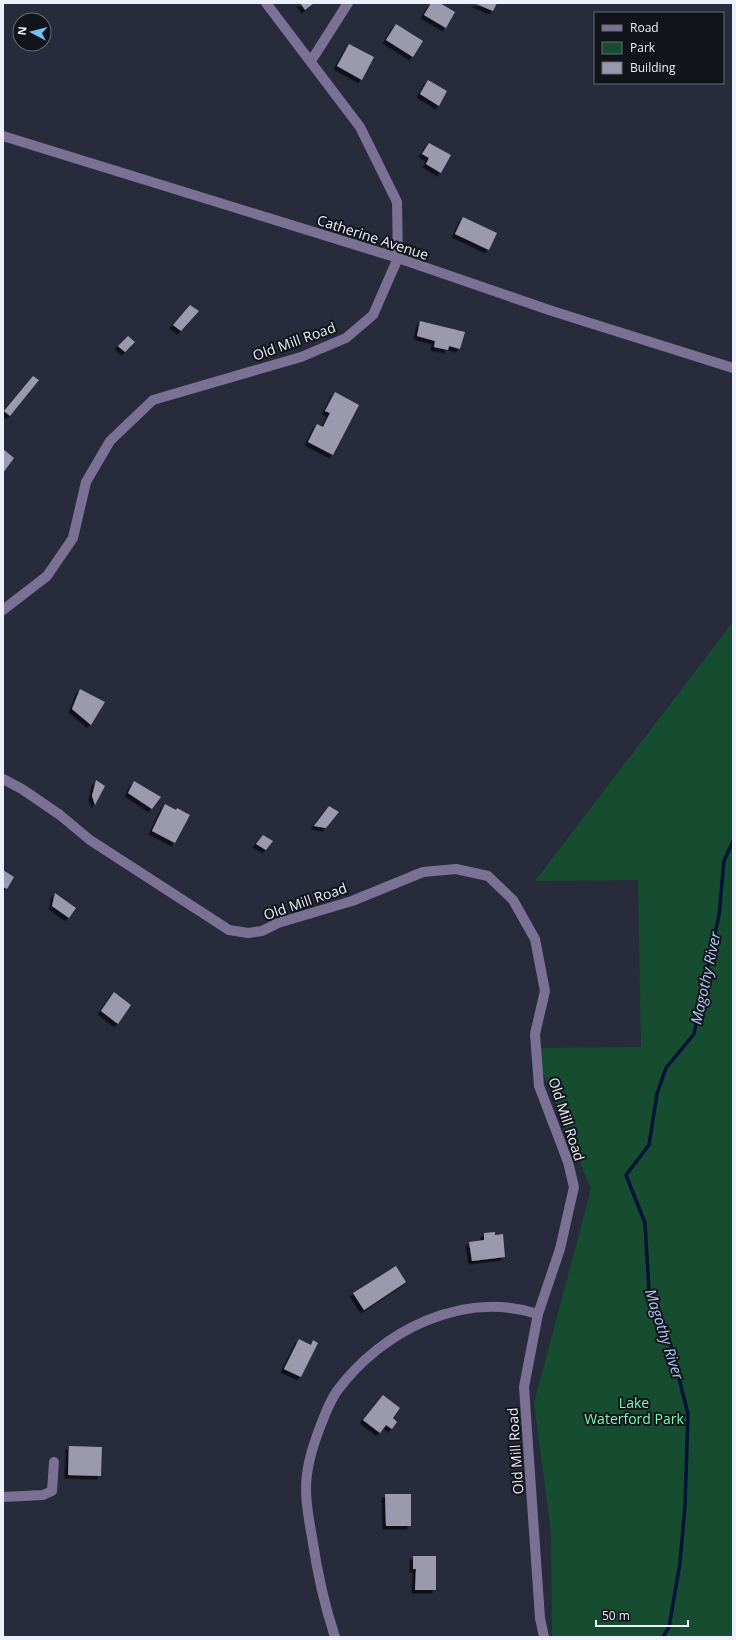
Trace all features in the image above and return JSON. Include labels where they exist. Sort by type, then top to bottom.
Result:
[{"type":"street","name":"Old Mill Road","points":[[3,610],[47,576],[72,538],[86,482],[110,441],[153,400],[301,357],[346,338],[373,315],[398,258],[397,202],[360,127],[266,3]]},
{"type":"street","points":[[311,61],[348,3]]},
{"type":"street","name":"Catherine Avenue","points":[[3,136],[398,258],[552,311],[733,368]]},
{"type":"street","name":"Old Mill Road","points":[[3,779],[22,789],[60,815],[90,840],[228,930],[248,933],[262,931],[278,923],[352,901],[423,872],[456,869],[488,876],[513,900],[535,939],[545,991],[535,1034],[539,1086],[568,1162],[574,1187],[560,1249],[538,1314],[524,1387],[540,1618],[544,1637]]},
{"type":"street","points":[[335,1637],[327,1612],[316,1565],[308,1515],[306,1488],[313,1444],[336,1393],[371,1354],[408,1328],[436,1316],[466,1309],[505,1307],[525,1310],[538,1314]]},
{"type":"street","points":[[3,1497],[43,1495],[52,1491],[54,1462]]},
{"type":"green space","name":"Lake Waterford Park","points":[[733,622],[733,1637],[552,1637],[551,1532],[534,1403],[591,1189],[540,1066],[540,1048],[641,1047],[638,880],[535,881]]},
{"type":"building","points":[[300,3],[314,3],[305,10]]},
{"type":"building","points":[[431,3],[440,3],[455,12],[446,28],[424,15]]},
{"type":"building","points":[[474,3],[497,3],[493,11]]},
{"type":"building","points":[[396,24],[423,41],[413,57],[386,40]]},
{"type":"building","points":[[349,44],[374,57],[362,80],[337,66]]},
{"type":"building","points":[[428,80],[447,91],[439,106],[420,94]]},
{"type":"building","points":[[429,143],[451,155],[441,173],[426,164],[429,158],[422,154]]},
{"type":"building","points":[[463,217],[497,233],[489,250],[455,234]]},
{"type":"building","points":[[190,305],[199,311],[181,331],[173,325]]},
{"type":"building","points":[[420,321],[465,332],[460,349],[449,346],[448,350],[434,347],[435,341],[417,336]]},
{"type":"building","points":[[128,336],[135,342],[125,352],[118,346]]},
{"type":"building","points":[[33,376],[39,380],[10,416],[4,411]]},
{"type":"building","points":[[335,392],[359,405],[333,455],[308,442],[317,424],[323,427],[330,413],[325,411]]},
{"type":"building","points":[[3,449],[14,458],[3,473]]},
{"type":"building","points":[[80,689],[105,702],[91,725],[72,709]]},
{"type":"building","points":[[96,780],[105,786],[95,805],[92,796]]},
{"type":"building","points":[[134,781],[161,797],[152,809],[128,793]]},
{"type":"building","points":[[165,804],[190,815],[175,843],[152,831]]},
{"type":"building","points":[[329,806],[339,812],[326,828],[314,826]]},
{"type":"building","points":[[263,835],[273,841],[266,850],[256,844]]},
{"type":"building","points":[[3,870],[14,877],[7,889],[3,887]]},
{"type":"building","points":[[55,893],[76,908],[69,918],[52,906]]},
{"type":"building","points":[[114,992],[131,1005],[118,1024],[101,1011]]},
{"type":"building","points":[[495,1232],[495,1235],[503,1234],[505,1257],[472,1261],[469,1242],[484,1240],[484,1233]]},
{"type":"building","points":[[396,1266],[406,1282],[364,1310],[353,1293]]},
{"type":"building","points":[[299,1339],[311,1345],[313,1340],[318,1343],[301,1377],[284,1369]]},
{"type":"building","points":[[383,1395],[400,1408],[393,1418],[397,1422],[392,1429],[386,1425],[380,1433],[363,1420]]},
{"type":"building","points":[[69,1446],[102,1447],[101,1476],[68,1475]]},
{"type":"building","points":[[385,1494],[411,1494],[411,1526],[386,1526]]},
{"type":"building","points":[[413,1556],[436,1556],[436,1590],[415,1590],[416,1569],[413,1569]]},
{"type":"waterway","name":"Magothy River","points":[[663,1637],[669,1627],[680,1563],[685,1506],[688,1414],[671,1346],[649,1290],[645,1223],[626,1175],[649,1145],[657,1094],[666,1068],[694,1034],[719,915],[724,861],[733,841]]}]
